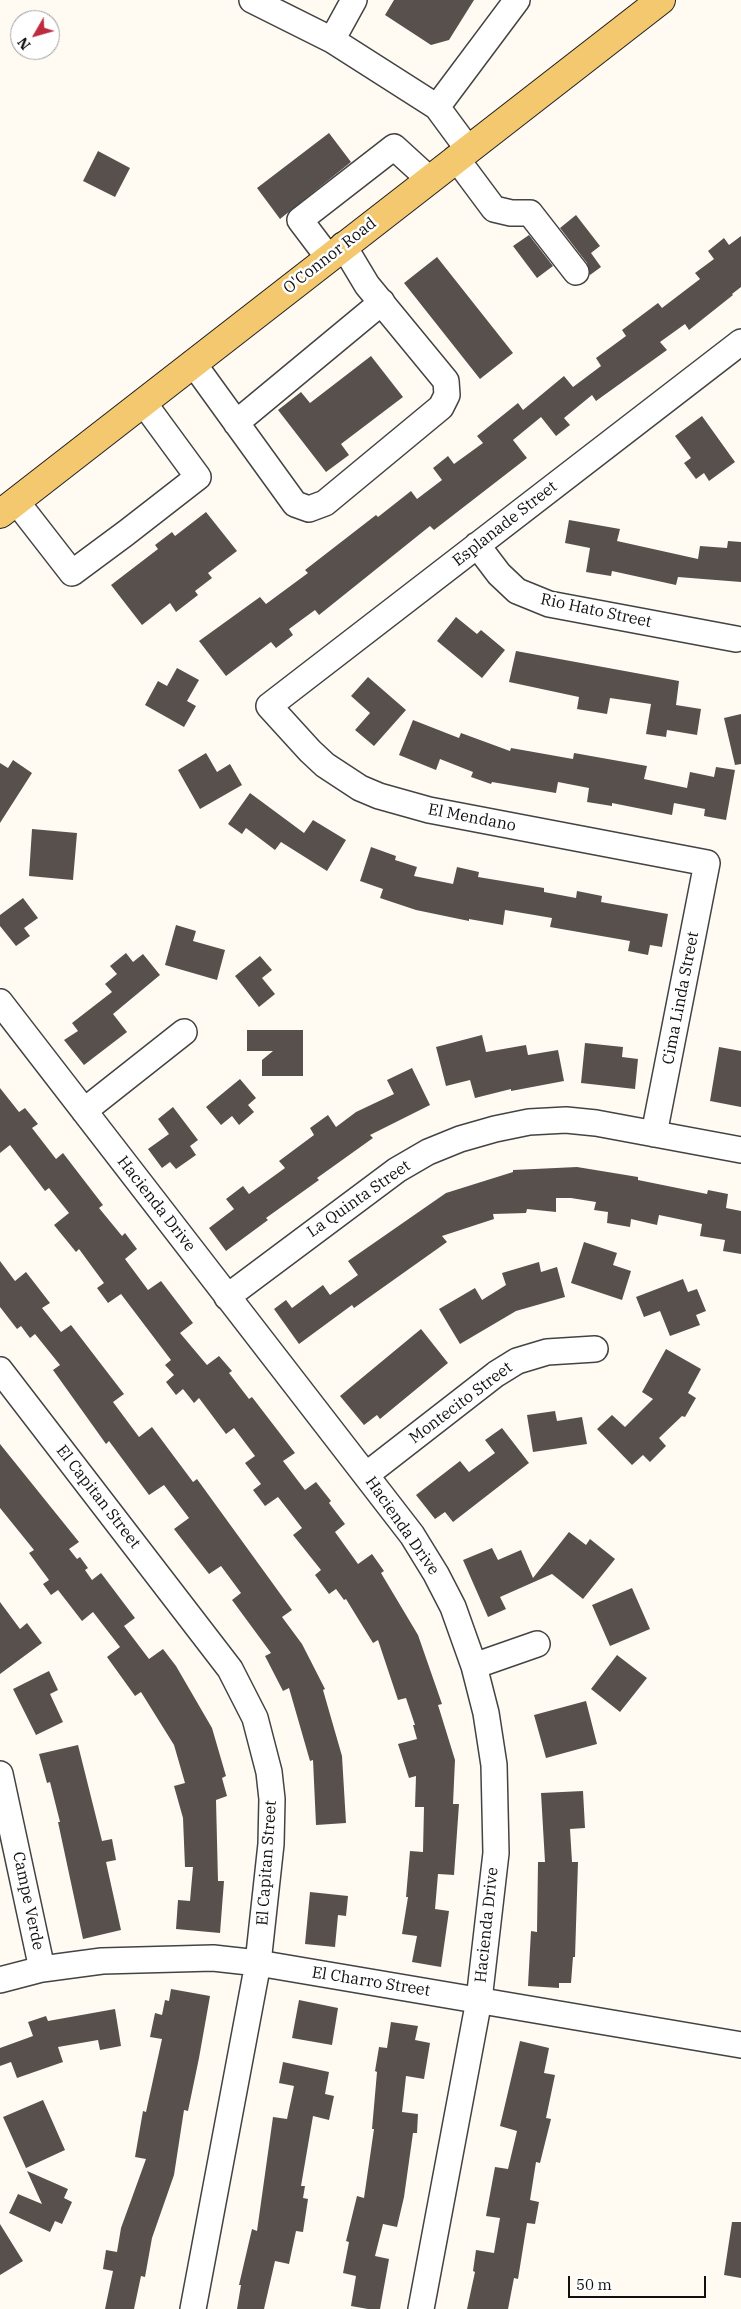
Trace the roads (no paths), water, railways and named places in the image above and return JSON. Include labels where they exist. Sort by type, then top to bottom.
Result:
[{"type":"main road","name":"O'Connor Road","points":[[8,507],[661,0]]},
{"type":"street","points":[[252,0],[332,40],[437,108],[494,208],[511,213],[530,213],[576,272]]},
{"type":"street","points":[[332,40],[354,0]]},
{"type":"street","points":[[437,108],[517,0]]},
{"type":"street","points":[[193,364],[295,504],[309,509],[325,503],[441,407],[447,394],[446,381],[367,285],[336,251],[300,220],[394,147],[429,180]]},
{"type":"street","points":[[236,423],[382,302]]},
{"type":"street","name":"Esplanade Street","points":[[269,706],[477,545],[739,349]]},
{"type":"street","points":[[8,507],[72,573],[198,477],[143,402]]},
{"type":"street","name":"Rio Hato Street","points":[[477,545],[499,574],[517,591],[549,604],[736,639]]},
{"type":"street","name":"El Mendano","points":[[269,706],[325,765],[360,788],[379,796],[429,810],[707,863]]},
{"type":"street","name":"Cima Linda Street","points":[[654,1134],[707,863]]},
{"type":"street","name":"Hacienda Drive","points":[[5,1019],[84,1111],[412,1535],[454,1607],[474,1666],[486,1713],[494,1765],[496,1853],[479,2000],[421,2309]]},
{"type":"street","points":[[84,1111],[184,1032]]},
{"type":"street","name":"La Quinta Street","points":[[228,1297],[397,1170],[428,1152],[460,1139],[494,1129],[529,1122],[566,1120],[741,1150]]},
{"type":"street","name":"Montecito Street","points":[[366,1475],[496,1374],[517,1361],[546,1352],[595,1350]]},
{"type":"street","name":"El Capitan Street","points":[[0,1370],[213,1646],[239,1685],[255,1718],[267,1762],[272,1799],[271,1844],[258,1963],[193,2309]]},
{"type":"street","points":[[474,1666],[537,1644]]},
{"type":"street","name":"Campe Verde","points":[[0,1774],[42,1969]]},
{"type":"street","name":"El Charro Street","points":[[0,1980],[42,1969],[102,1961],[150,1958],[213,1958],[258,1963],[741,2045]]}]
